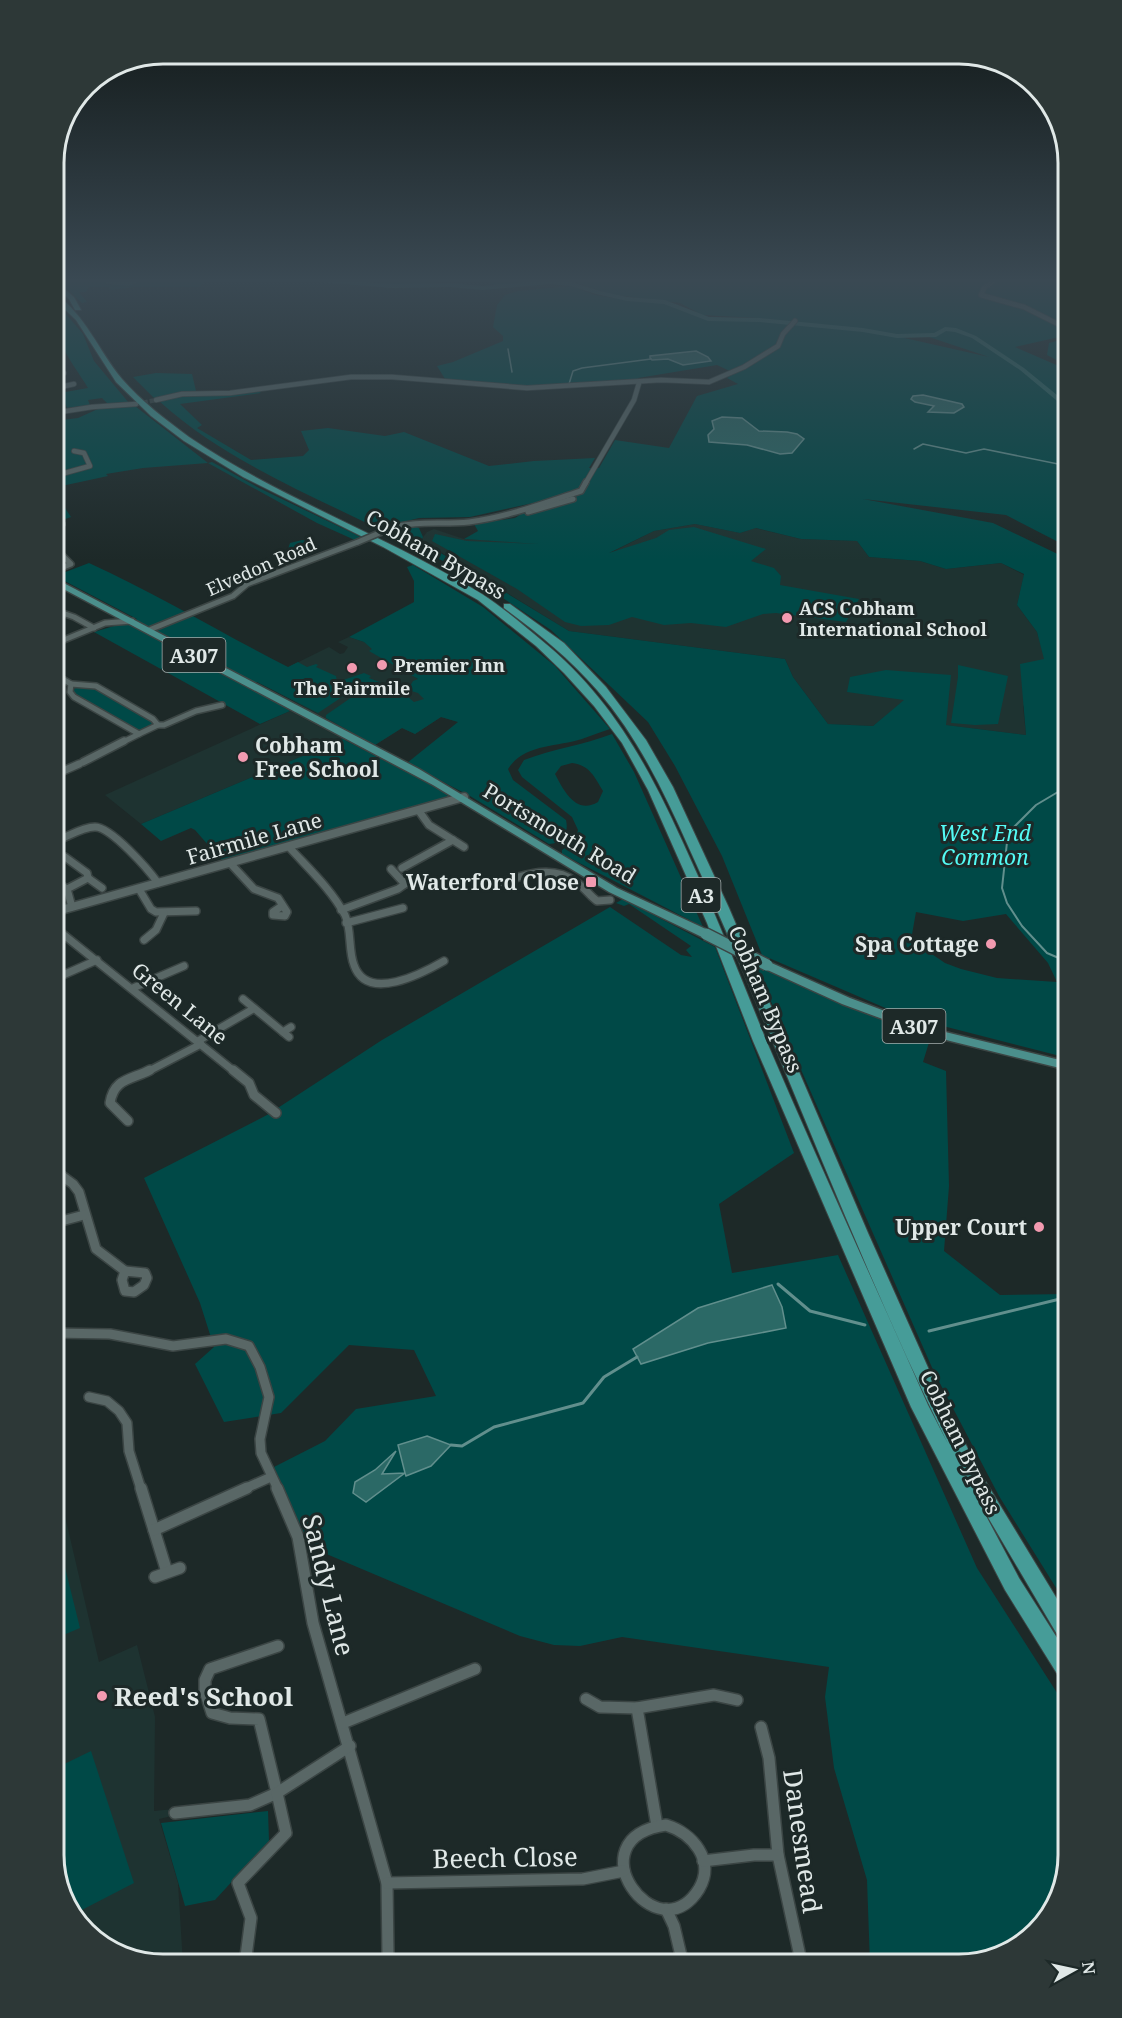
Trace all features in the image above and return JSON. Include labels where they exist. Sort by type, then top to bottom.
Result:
[{"type":"highway","name":"Cobham Bypass","points":[[114,372],[154,414],[178,433],[246,475],[386,545],[481,598],[540,644],[598,704],[627,742],[654,790],[920,1407],[1012,1584],[1058,1658]]},
{"type":"highway","name":"Cobham Bypass","points":[[125,372],[136,387],[188,432],[226,455],[417,552],[491,594],[560,645],[608,697],[640,740],[667,787],[693,841],[926,1382],[972,1474],[1058,1618]]},
{"type":"main road","name":"Portsmouth Road","points":[[65,587],[464,797],[584,873],[663,915],[767,965],[846,1001],[930,1032],[1058,1064]]},
{"type":"street","points":[[156,400],[182,394],[240,392],[339,377],[392,377],[527,388],[661,381],[709,382],[732,372]]},
{"type":"street","points":[[65,383],[74,384]]},
{"type":"street","name":"Elvedon Road","points":[[149,630],[233,596],[247,584],[392,528],[421,521],[468,522],[541,510],[573,499],[581,491],[634,400],[639,383]]},
{"type":"street","points":[[65,411],[92,406],[119,407],[136,404]]},
{"type":"street","points":[[65,473],[90,466],[84,453],[74,451]]},
{"type":"street","points":[[65,558],[71,564],[65,567]]},
{"type":"street","points":[[105,623],[110,610]]},
{"type":"street","points":[[65,613],[76,617],[94,628]]},
{"type":"street","points":[[65,640],[105,623],[132,621]]},
{"type":"street","points":[[65,680],[71,684],[96,686],[153,719],[158,725]]},
{"type":"street","points":[[71,684],[71,695],[139,734]]},
{"type":"street","points":[[65,770],[158,725],[170,723],[196,711],[222,705]]},
{"type":"street","name":"Fairmile Lane","points":[[65,909],[464,797]]},
{"type":"street","points":[[418,811],[429,825],[464,848]]},
{"type":"street","points":[[65,837],[91,826],[104,828],[122,847],[132,851],[138,862],[147,867],[158,883]]},
{"type":"street","points":[[402,868],[453,840]]},
{"type":"street","points":[[289,847],[327,889],[341,910],[346,923],[354,968],[367,980],[394,984],[408,981],[444,962]]},
{"type":"street","points":[[65,857],[87,873],[88,878],[102,888]]},
{"type":"street","points":[[230,864],[254,890],[272,894],[278,898],[282,906]]},
{"type":"street","points":[[391,869],[404,880],[405,884]]},
{"type":"street","points":[[495,885],[534,871],[552,873],[574,880],[597,901],[610,900]]},
{"type":"street","points":[[72,907],[67,889],[88,878]]},
{"type":"street","points":[[341,910],[414,881]]},
{"type":"street","points":[[139,889],[151,909],[164,913],[196,911]]},
{"type":"street","points":[[346,923],[403,908]]},
{"type":"street","points":[[144,940],[156,930],[164,913]]},
{"type":"street","name":"Green Lane","points":[[65,935],[249,1083],[254,1095],[276,1113]]},
{"type":"street","points":[[65,974],[97,960]]},
{"type":"street","points":[[133,988],[184,966]]},
{"type":"street","points":[[243,999],[286,1034],[291,1027]]},
{"type":"street","points":[[128,1121],[112,1106],[110,1098],[112,1092],[127,1078],[139,1076],[253,1009]]},
{"type":"street","points":[[64,1179],[77,1189],[96,1249],[125,1271]]},
{"type":"street","points":[[64,1220],[84,1215]]},
{"type":"street","name":"Sandy Lane","points":[[64,1333],[110,1334],[172,1346],[193,1344],[209,1338],[230,1338],[249,1346],[260,1367],[269,1397],[260,1439],[261,1453],[298,1537],[313,1623],[344,1723],[387,1883],[388,1953]]},
{"type":"street","points":[[89,1396],[108,1401],[127,1423],[129,1451],[167,1572]]},
{"type":"street","points":[[154,1530],[271,1477]]},
{"type":"street","points":[[155,1577],[180,1568]]},
{"type":"street","points":[[247,1953],[251,1918],[238,1883],[285,1833],[259,1719],[230,1719],[212,1713],[206,1700],[204,1684],[210,1669],[278,1646]]},
{"type":"street","points":[[344,1723],[475,1669]]},
{"type":"street","points":[[586,1699],[600,1707],[637,1708],[714,1695],[737,1700]]},
{"type":"street","points":[[637,1708],[657,1826]]},
{"type":"street","name":"Danesmead","points":[[761,1727],[769,1758],[778,1855],[799,1954]]},
{"type":"street","points":[[175,1814],[250,1805],[277,1793],[350,1746]]},
{"type":"street","points":[[666,1825],[684,1832],[697,1845],[703,1861],[702,1882],[699,1890],[683,1905],[666,1909],[644,1903],[630,1887],[624,1871],[624,1857],[636,1835],[647,1828],[657,1826],[666,1825]]},
{"type":"street","points":[[703,1861],[754,1855],[778,1855]]},
{"type":"street","name":"Beech Close","points":[[387,1883],[583,1879],[624,1871]]},
{"type":"street","points":[[666,1909],[674,1926],[681,1954]]},
{"type":"shaded area","points":[[923,395],[962,404],[964,407],[954,413],[928,412],[934,406],[911,399],[913,396]]},
{"type":"shaded area","points":[[722,417],[742,418],[759,431],[787,432],[797,434],[804,439],[792,453],[780,454],[747,445],[709,442],[708,435],[714,429],[712,421]]},
{"type":"shaded area","name":"ACS Cobham International School","points":[[695,524],[740,533],[755,528],[801,539],[857,541],[869,557],[920,561],[946,569],[1001,563],[1024,575],[1017,605],[1037,632],[1045,659],[1023,707],[1026,735],[945,725],[905,700],[873,726],[828,724],[793,677],[785,659],[569,631],[421,540],[427,532],[434,529],[464,539],[562,544],[604,556],[654,531]]},
{"type":"shaded area","points":[[349,637],[364,642],[419,680],[459,722],[441,717],[415,734],[402,728],[375,745],[258,682],[329,647],[340,654],[344,653],[348,647],[338,642]]},
{"type":"shaded area","name":"Cobham Free School","points":[[290,711],[343,739],[141,824],[105,795]]},
{"type":"shaded area","points":[[772,1285],[782,1307],[786,1328],[708,1343],[641,1364],[633,1349],[698,1308]]},
{"type":"shaded area","points":[[427,1436],[451,1445],[431,1466],[406,1476],[398,1445]]},
{"type":"shaded area","points":[[396,1451],[382,1474],[405,1473],[366,1502],[353,1493],[355,1482],[375,1470]]},
{"type":"shaded area","name":"Reed's School","points":[[64,1513],[99,1662],[137,1645],[155,1717],[154,1811],[174,1809],[176,1815],[159,1819],[178,1883],[182,1953],[144,1952],[109,1937],[89,1920],[72,1892],[66,1874],[64,1854]]},
{"type":"green space","points":[[78,372],[103,372],[129,403],[109,405],[102,398],[88,400],[90,405],[67,408],[65,392],[88,388]]},
{"type":"green space","points":[[441,372],[673,372],[638,378],[641,382],[567,385],[495,384],[445,379]]},
{"type":"green space","name":"West End Common","points":[[732,372],[1058,372],[1058,542],[1006,515],[863,499],[993,523],[1058,554],[1058,1055],[904,1016],[762,955],[722,856],[675,766],[648,722],[551,630],[459,569],[387,533],[411,525],[419,528],[423,537],[421,541],[569,631],[785,659],[793,677],[828,724],[873,726],[904,700],[847,692],[850,677],[886,670],[951,675],[946,725],[1026,735],[1020,664],[1044,659],[1037,632],[1017,605],[1024,574],[1001,563],[946,569],[920,561],[869,557],[857,541],[801,539],[756,528],[740,533],[695,524],[654,531],[609,553],[656,538],[669,530],[694,527],[766,549],[751,561],[774,568],[781,576],[780,585],[859,599],[846,622],[776,613],[763,614],[726,627],[691,623],[664,625],[632,617],[609,625],[581,626],[565,622],[517,589],[432,541],[435,534],[467,541],[539,544],[464,539],[478,531],[474,524],[515,518],[542,501],[470,517],[419,518],[386,526],[388,527],[381,530],[294,488],[237,457],[184,422],[159,401],[181,396],[258,391],[261,393],[180,404],[202,425],[197,428],[251,460],[303,456],[309,450],[301,431],[328,428],[385,436],[404,432],[489,466],[595,458],[589,468],[599,468],[615,440],[669,448],[697,396],[738,384],[727,378],[734,373]],"holes":[[[916,912],[963,921],[1006,914],[1048,963],[1057,982],[997,978],[961,969],[945,963],[911,940]]]},
{"type":"green space","points":[[156,373],[192,374],[196,391],[155,399],[133,377]]},
{"type":"green space","points":[[135,406],[208,463],[143,468],[106,474],[108,476],[65,485],[65,420],[78,418],[100,408]]},
{"type":"green space","points":[[212,462],[259,488],[363,538],[357,541],[317,523],[208,463]]},
{"type":"green space","points":[[65,508],[71,517],[65,519]]},
{"type":"green space","points":[[302,540],[316,542],[308,555],[285,558],[290,543]]},
{"type":"green space","points":[[89,563],[288,667],[298,662],[307,667],[318,665],[316,667],[336,676],[337,681],[347,687],[348,693],[318,713],[257,682],[250,686],[290,711],[260,724],[94,632],[137,619],[65,581],[65,572]]},
{"type":"green space","points":[[413,565],[483,607],[555,666],[610,729],[582,739],[532,751],[515,761],[508,769],[513,780],[566,820],[566,833],[558,842],[549,844],[470,796],[407,763],[458,722],[441,717],[415,734],[402,728],[375,745],[326,718],[326,715],[352,697],[372,697],[387,692],[408,697],[414,702],[424,699],[418,693],[408,690],[413,681],[418,679],[369,651],[372,649],[364,642],[349,637],[414,602],[414,581],[407,567]]},
{"type":"green space","points":[[958,665],[1008,676],[998,724],[951,723]]},
{"type":"green space","points":[[364,673],[371,676],[369,678],[382,683],[378,683],[376,690],[379,691],[367,696],[355,694],[354,688],[343,680]]},
{"type":"green space","points":[[76,686],[94,686],[154,723],[145,730],[136,730],[72,694]]},
{"type":"green space","points":[[612,734],[634,772],[703,927],[562,854],[562,850],[575,841],[578,830],[572,817],[522,777],[518,770],[524,760]],"holes":[[[578,764],[588,769],[603,791],[598,802],[583,806],[577,803],[567,794],[555,774],[561,766]]]},
{"type":"green space","points":[[343,739],[454,797],[223,862],[191,828],[161,841],[141,824]]},
{"type":"green space","points":[[623,899],[715,947],[794,1153],[719,1204],[732,1273],[838,1255],[977,1568],[1058,1694],[1057,1867],[1047,1898],[1033,1920],[1013,1937],[996,1946],[978,1952],[958,1954],[870,1954],[867,1880],[834,1768],[825,1697],[829,1667],[622,1637],[580,1646],[554,1645],[520,1636],[317,1550],[304,1533],[274,1467],[325,1441],[356,1409],[436,1396],[414,1350],[349,1345],[281,1413],[224,1422],[195,1364],[214,1347],[200,1303],[144,1178],[267,1115],[382,1040],[610,907],[681,955],[692,957],[686,950],[691,946],[629,904],[624,906],[616,903]]},
{"type":"green space","points":[[755,965],[931,1036],[923,1062],[946,1071],[949,1186],[944,1251],[1000,1295],[1058,1294],[1058,1591],[999,1496],[934,1372]]},
{"type":"green space","points":[[64,1564],[80,1628],[64,1635]]},
{"type":"green space","points":[[91,1751],[134,1883],[82,1910],[72,1892],[66,1874],[64,1764]]},
{"type":"green space","points":[[268,1811],[269,1841],[215,1900],[185,1906],[161,1823]]},
{"type":"waterway","points":[[569,384],[573,372]]},
{"type":"waterway","points":[[1026,372],[1058,400]]},
{"type":"waterway","points":[[914,449],[923,444],[966,453],[984,449],[1058,464]]},
{"type":"waterway","points":[[1058,792],[1036,805],[1008,833],[1002,888],[1007,903],[1022,926],[1047,953],[1058,958]]},
{"type":"waterway","points":[[778,1284],[810,1311],[865,1325]]},
{"type":"waterway","points":[[929,1331],[1058,1299]]},
{"type":"waterway","points":[[451,1445],[462,1446],[494,1427],[583,1403],[604,1377],[637,1357]]},
{"type":"tunnel","points":[[137,404],[156,400]]},
{"type":"place","name":"ACS Cobham International School","points":[[787,618]]},
{"type":"place","name":"Premier Inn","points":[[382,665]]},
{"type":"place","name":"The Fairmile","points":[[352,668]]},
{"type":"place","name":"Cobham Free School","points":[[243,757]]},
{"type":"place","name":"Waterford Close","points":[[591,882]]},
{"type":"place","name":"Spa Cottage","points":[[991,944]]},
{"type":"place","name":"Upper Court","points":[[1039,1227]]},
{"type":"place","name":"Reed's School","points":[[102,1696]]}]
